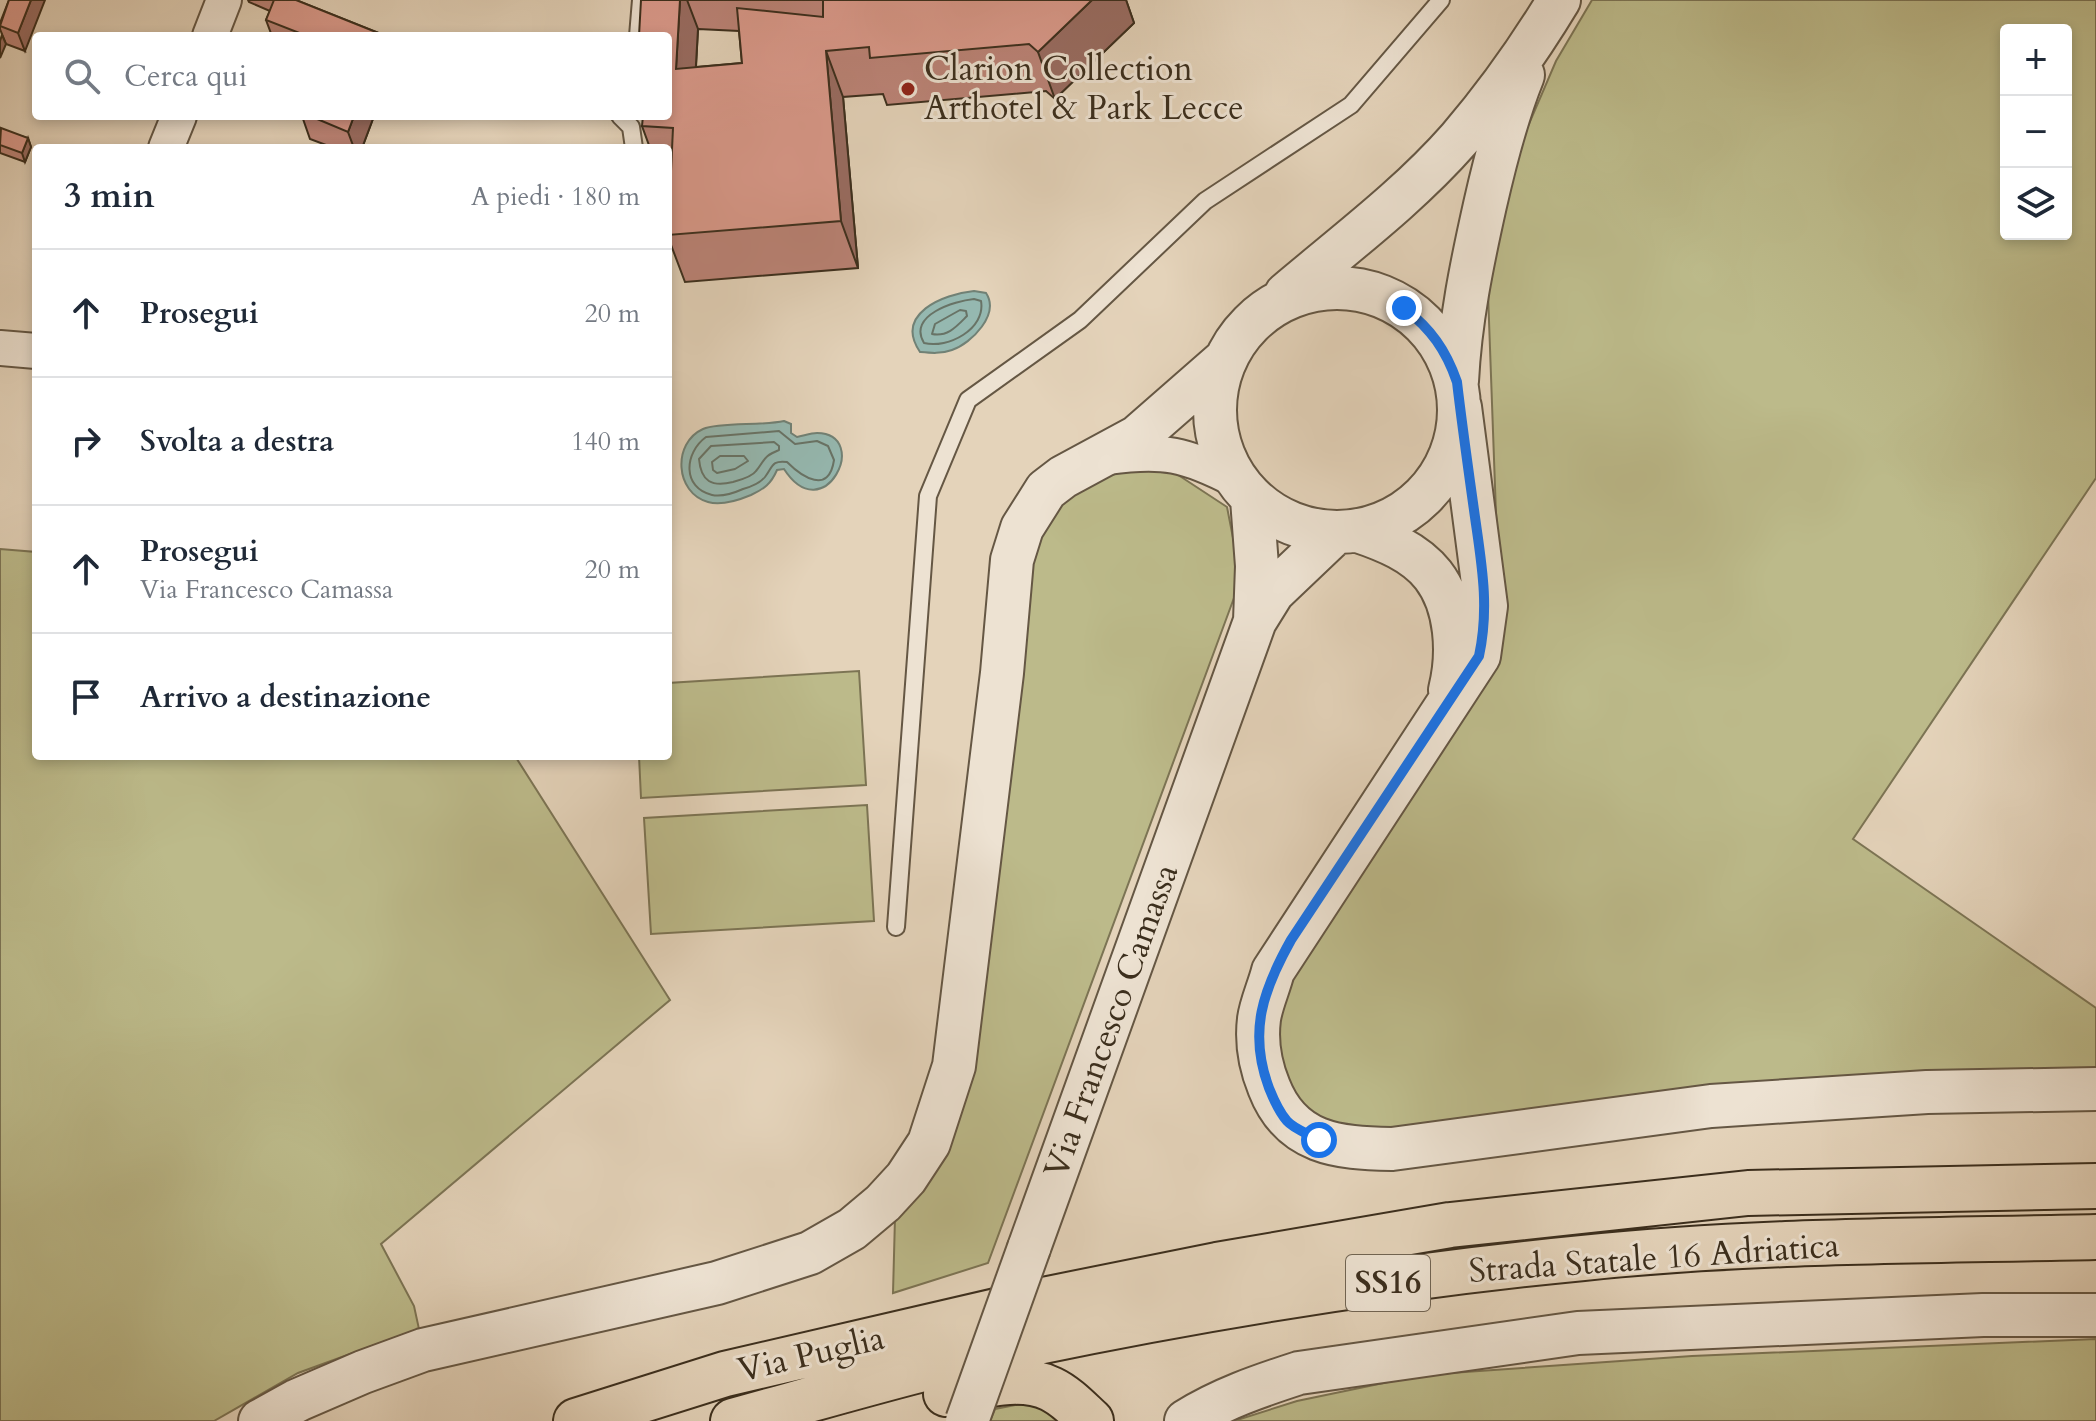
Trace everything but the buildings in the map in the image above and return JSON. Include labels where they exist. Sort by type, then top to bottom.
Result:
[{"type":"highway","name":"Strada Statale 16 Adriatica","points":[[1048,1299],[1217,1265],[1450,1225],[1732,1194],[2096,1186]]},
{"type":"highway","name":"Strada Statale 16 Adriatica","points":[[1026,1345],[1224,1308],[1446,1274],[1584,1258],[1752,1244],[2096,1237]]},
{"type":"highway","name":"Via Puglia","points":[[576,1421],[725,1374],[1048,1299]]},
{"type":"highway","name":"Via Puglia","points":[[733,1421],[1026,1345]]},
{"type":"highway","points":[[831,1421],[955,1391],[1026,1382],[1051,1389],[1091,1421]]},
{"type":"street","points":[[212,32],[224,0]]},
{"type":"street","name":"Via Francesco Camassa","points":[[1255,621],[1257,566],[1244,489],[1224,458],[1216,421],[1217,384],[1225,360],[1253,320],[1412,187],[1458,140],[1501,86],[1552,12]]},
{"type":"street","name":"Via Francesco Camassa","points":[[967,1421],[1255,621],[1273,592],[1347,532],[1382,525],[1423,498],[1440,478],[1451,456],[1458,432],[1458,349],[1498,150],[1519,86],[1552,12]]},
{"type":"street","points":[[168,144],[177,120]]},
{"type":"street","name":"Via Francesco Camassa","points":[[1273,305],[1316,289],[1362,290],[1384,297],[1404,308],[1430,331],[1449,360],[1458,394]]},
{"type":"street","points":[[0,348],[32,351]]},
{"type":"street","points":[[260,1421],[350,1377],[423,1350],[717,1283],[810,1253],[852,1229],[906,1178],[929,1143],[954,1066],[1002,673],[1012,560],[1022,528],[1046,490],[1063,477],[1137,437],[1225,360]]},
{"type":"street","points":[[1458,394],[1486,606],[1479,656],[1273,971],[1259,1018],[1259,1062],[1271,1094],[1288,1122],[1319,1140],[1349,1149],[1392,1149],[1711,1106],[1927,1092],[2096,1089]]},
{"type":"street","points":[[1099,458],[1144,452],[1178,456],[1210,466],[1244,489],[1270,513],[1291,524],[1313,531],[1347,532],[1390,542],[1412,556],[1433,574],[1452,619],[1455,649],[1445,707]]},
{"type":"street","points":[[1186,1421],[1210,1406],[1299,1373],[1578,1333],[1983,1315],[2096,1315]]},
{"type":"lane","points":[[638,32],[641,0]]},
{"type":"lane","points":[[896,927],[928,496],[968,400],[1080,320],[1205,201],[1351,105],[1441,0]]},
{"type":"lane","points":[[627,120],[633,144]]},
{"type":"shaded area","points":[[1592,0],[2096,0],[2096,478],[1853,839],[2096,1008],[2096,1071],[1361,1135],[1316,1114],[1292,1095],[1283,1083],[1269,1045],[1276,995],[1504,626],[1496,514],[1488,293],[1513,161],[1556,61]]},
{"type":"shaded area","points":[[1166,467],[1227,507],[1241,579],[988,1263],[893,1293],[895,1218],[928,1179],[1024,570],[1042,513],[1086,475]]},
{"type":"shaded area","points":[[0,549],[32,552],[32,760],[518,760],[670,1000],[381,1244],[414,1306],[419,1329],[298,1373],[214,1421],[0,1421]]},
{"type":"shaded area","points":[[859,671],[866,785],[641,798],[639,760],[672,760],[672,683]]},
{"type":"shaded area","points":[[867,805],[874,921],[651,934],[644,818]]},
{"type":"shaded area","points":[[2096,1339],[2096,1421],[1234,1421],[1297,1401],[1422,1375],[1692,1356]]},
{"type":"shaded area","points":[[1026,1403],[1046,1408],[1064,1421],[990,1421],[995,1409]]},
{"type":"water","points":[[974,291],[986,293],[989,301],[987,318],[982,327],[968,341],[952,350],[920,352],[914,339],[913,327],[917,317],[926,308],[949,296]]},
{"type":"water","points":[[784,421],[791,424],[791,433],[797,437],[817,433],[833,437],[841,448],[836,475],[827,485],[814,490],[799,485],[784,469],[777,470],[760,491],[730,502],[708,502],[689,489],[684,479],[682,456],[693,436],[710,427]]},
{"type":"place","name":"Clarion Collection Arthotel & Park Lecce","points":[[908,89]]},
{"type":"route","points":[[1319,1140],[1288,1122],[1271,1094],[1259,1062],[1259,1018],[1273,971],[1479,656],[1485,629],[1481,559],[1457,382],[1438,340],[1423,322],[1404,308]]}]
